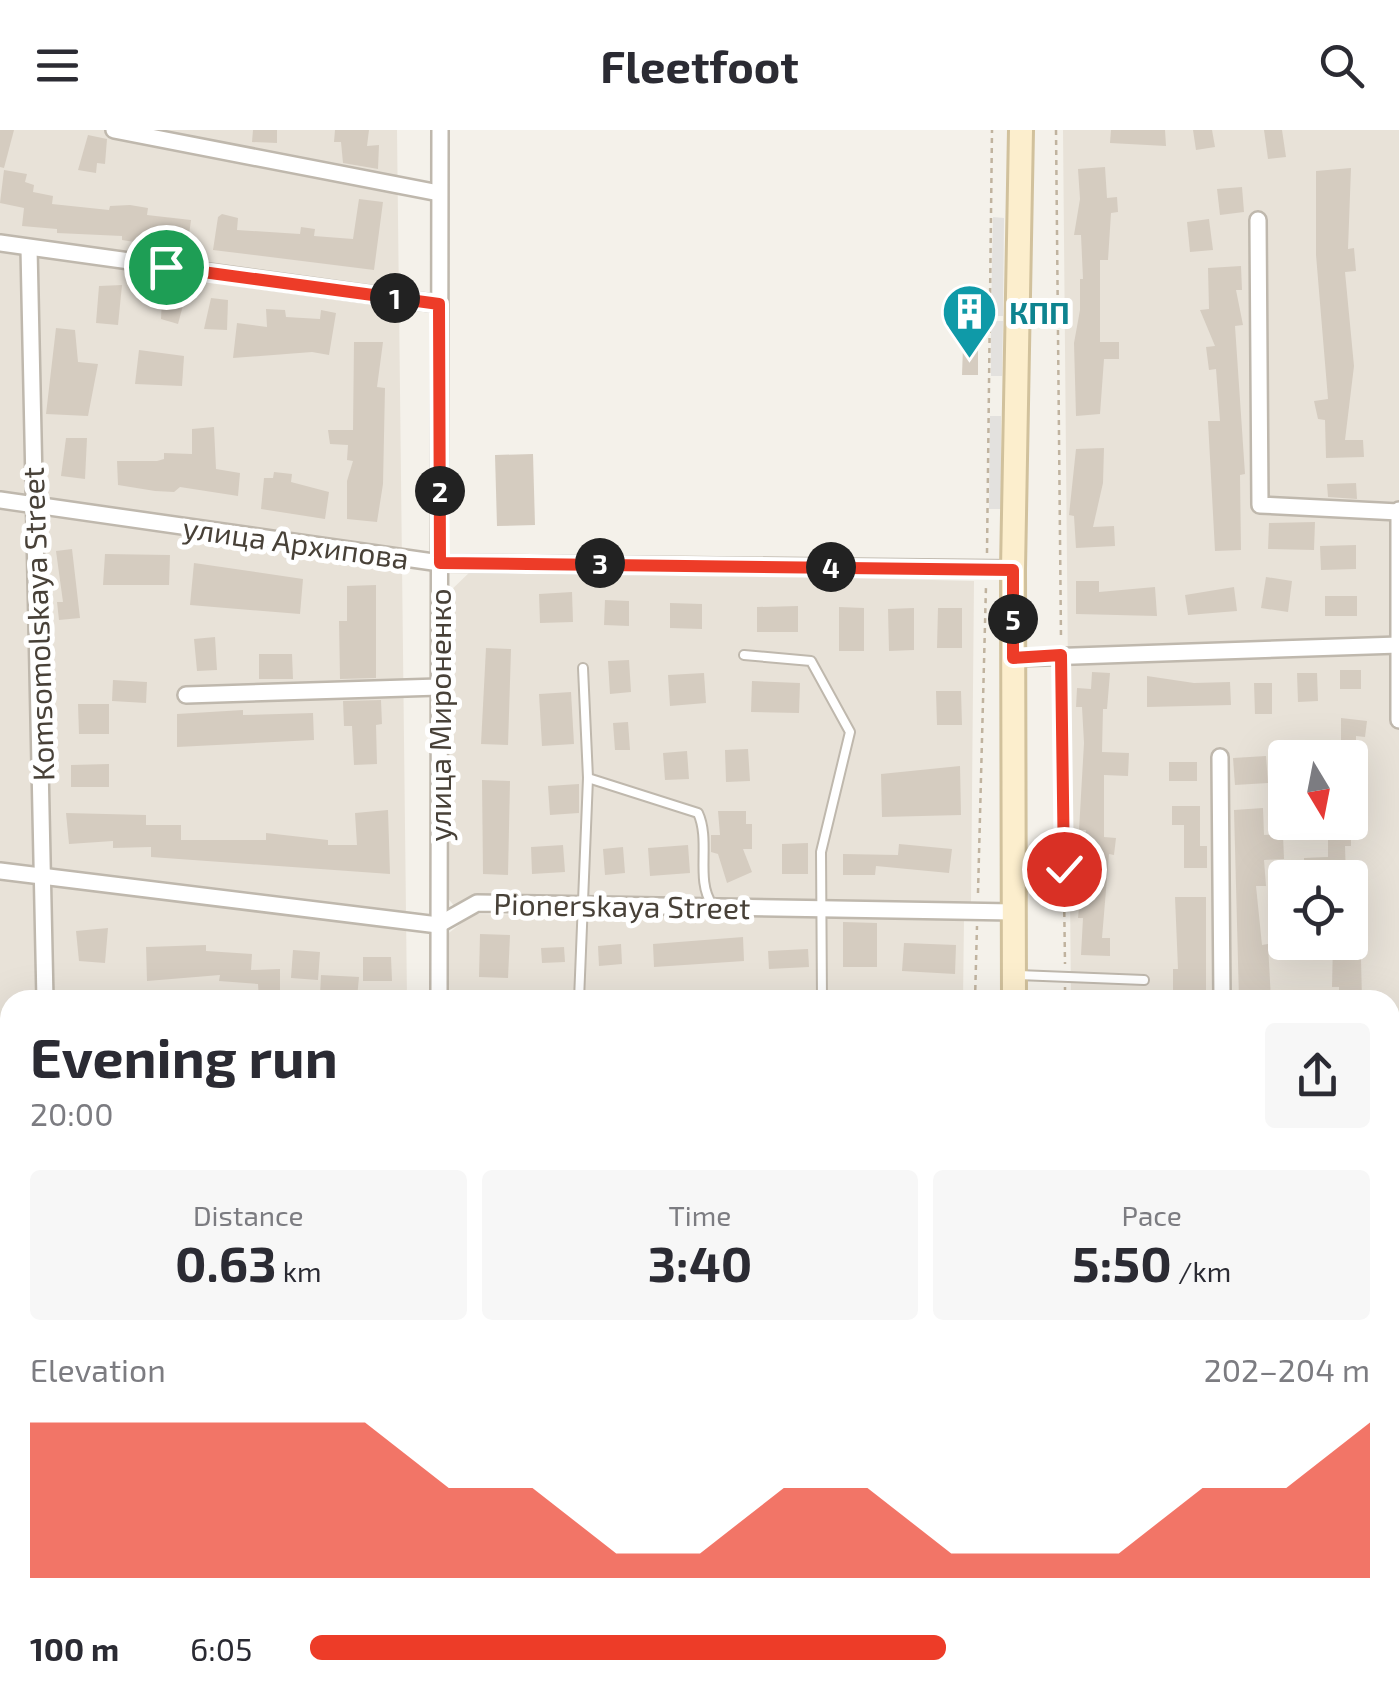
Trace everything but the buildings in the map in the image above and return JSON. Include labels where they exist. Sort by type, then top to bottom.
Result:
[{"type":"main road","points":[[1014,990],[1013,570],[1021,130]]},
{"type":"street","points":[[114,130],[439,193]]},
{"type":"street","name":"улица Мироненко","points":[[438,990],[440,130]]},
{"type":"street","points":[[1258,220],[1260,505],[1399,511],[1399,720]]},
{"type":"street","points":[[0,243],[439,304]]},
{"type":"street","name":"Komsomolskaya Street","points":[[29,248],[46,990]]},
{"type":"street","name":"улица Архипова","points":[[0,500],[440,563],[1013,570]]},
{"type":"street","points":[[1013,658],[1398,646]]},
{"type":"street","points":[[186,695],[439,687]]},
{"type":"street","points":[[1220,758],[1222,990]]},
{"type":"street","points":[[0,871],[438,925]]},
{"type":"street","name":"Pionerskaya Street","points":[[438,925],[477,903],[1013,912]]},
{"type":"lane","points":[[744,655],[812,660],[850,732],[821,852],[822,990]]},
{"type":"lane","points":[[579,990],[588,778],[583,668]]},
{"type":"lane","points":[[588,778],[698,813],[706,829],[706,895],[715,907]]},
{"type":"lane","points":[[1014,974],[1144,980]]},
{"type":"path","points":[[1056,130],[1065,990]]},
{"type":"shaded area","points":[[0,130],[397,130],[407,990],[0,990]]},
{"type":"shaded area","points":[[1063,130],[1399,130],[1399,990],[1071,990]]},
{"type":"shaded area","points":[[993,217],[1004,218],[1003,316],[991,316]]},
{"type":"shaded area","points":[[991,321],[1003,321],[1002,376],[991,376]]},
{"type":"shaded area","points":[[990,416],[1001,416],[1001,509],[989,509]]},
{"type":"shaded area","points":[[473,569],[974,581],[971,903],[470,899],[455,907],[443,892],[445,596]]},
{"type":"shaded area","points":[[473,914],[964,919],[963,990],[447,990],[445,936]]},
{"type":"place","name":"КПП","points":[[970,361]]},
{"type":"route","points":[[166,267],[439,304],[440,563],[1013,570],[1013,658],[1061,655],[1064,869]]}]
